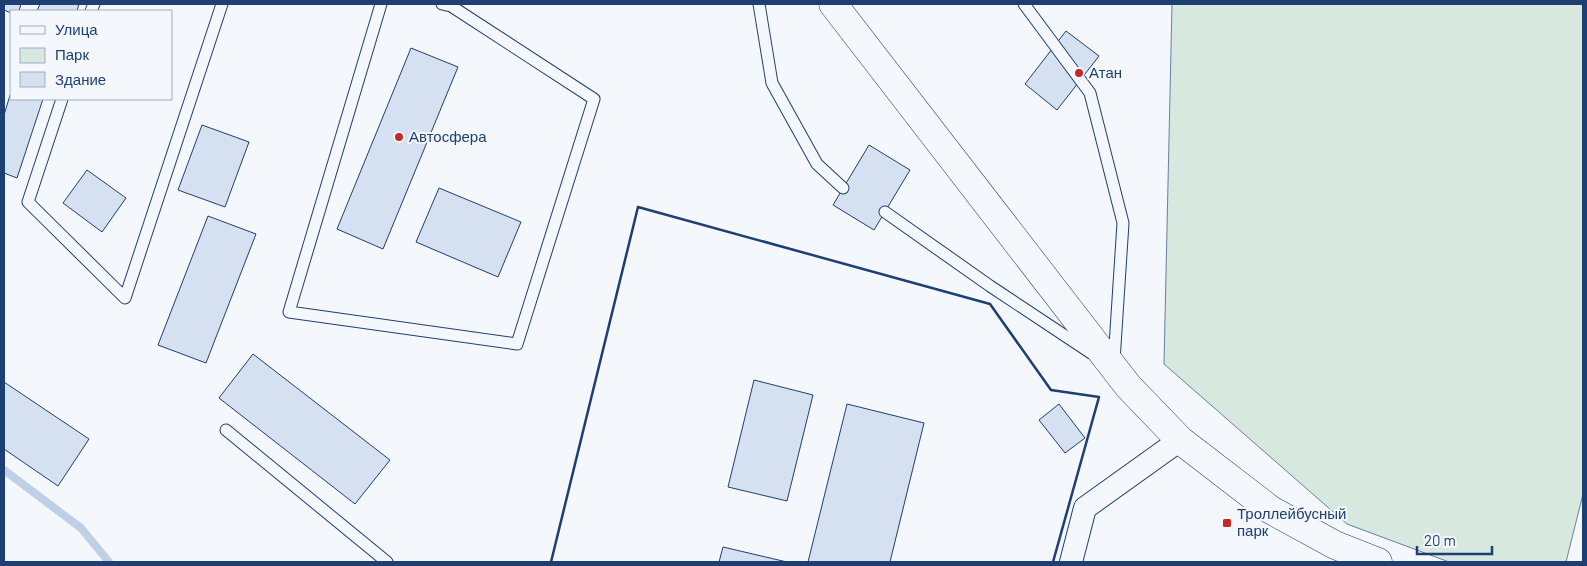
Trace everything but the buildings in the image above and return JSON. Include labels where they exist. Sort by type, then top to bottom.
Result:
[{"type":"highway","points":[[833,4],[1128,386],[1180,440],[1271,510],[1336,545],[1378,562]]},
{"type":"street","points":[[1071,562],[1085,508],[1180,440]]},
{"type":"lane","points":[[62,100],[28,202],[125,298],[222,4]]},
{"type":"lane","points":[[381,4],[290,312],[516,344],[594,99],[448,4]]},
{"type":"lane","points":[[759,4],[772,83],[817,164],[843,188]]},
{"type":"lane","points":[[885,212],[990,286],[1114,368],[1123,223],[1090,94],[1024,4]]},
{"type":"lane","points":[[226,430],[387,562]]},
{"type":"green space","points":[[1172,4],[1583,4],[1583,494],[1566,562],[1449,562],[1347,524],[1164,364]]},
{"type":"waterway","points":[[4,470],[81,528],[109,562]]},
{"type":"wall","points":[[551,562],[638,207],[990,304],[1051,390],[1099,397],[1053,562]]},
{"type":"place","name":"Атан","points":[[1079,73]]},
{"type":"place","name":"Автосфера","points":[[399,137]]},
{"type":"place","name":"Троллейбусный парк","points":[[1227,523]]}]
